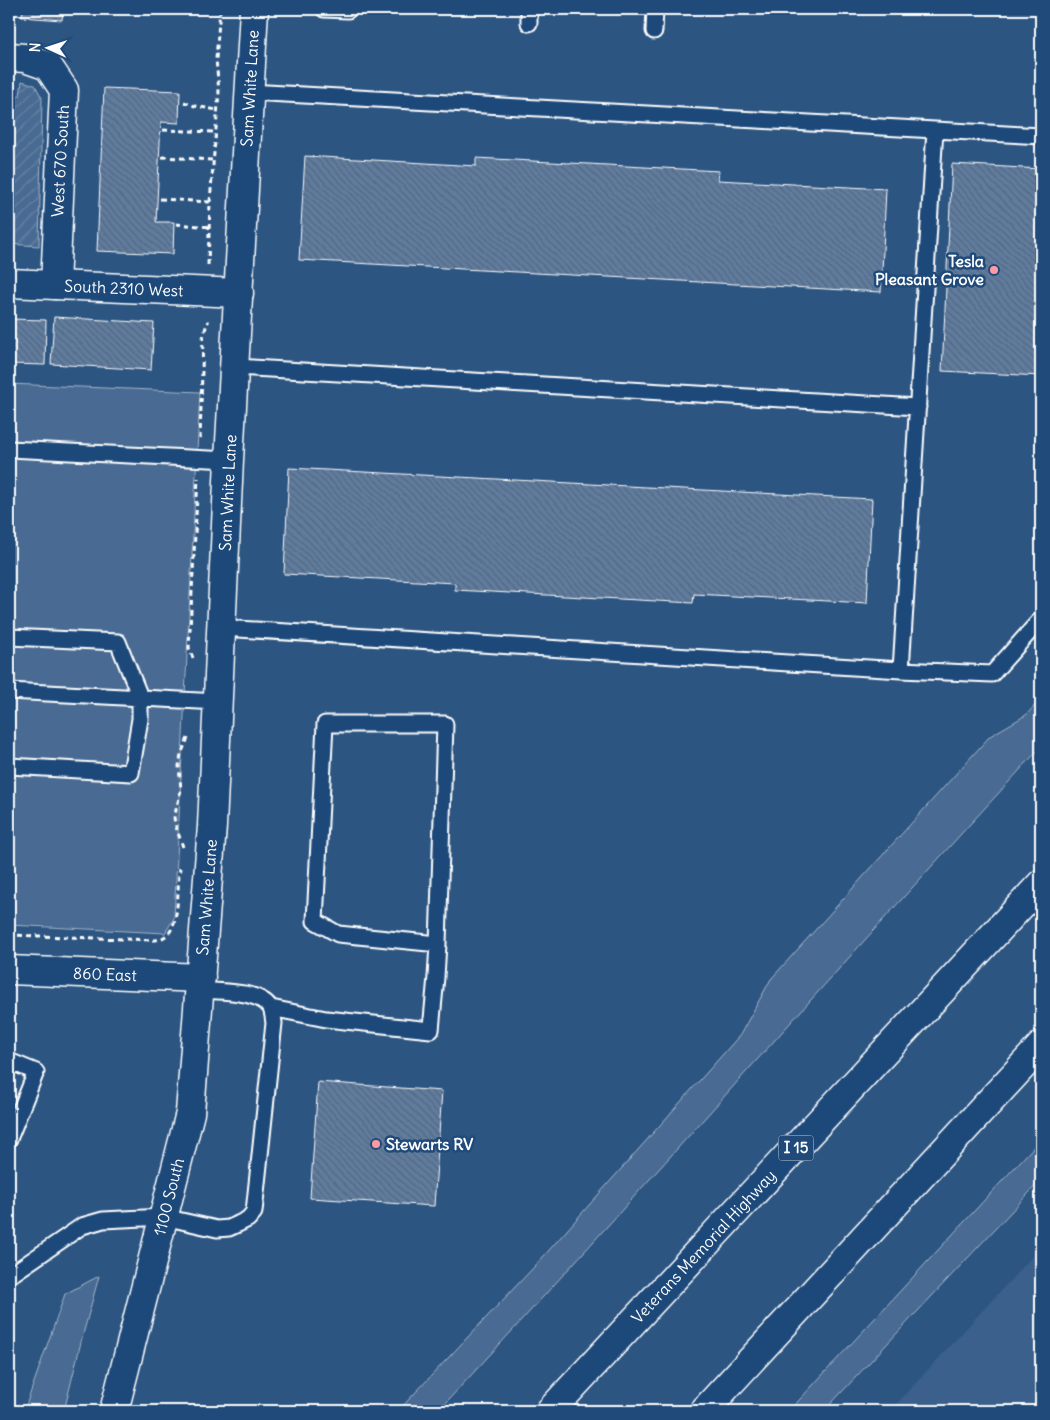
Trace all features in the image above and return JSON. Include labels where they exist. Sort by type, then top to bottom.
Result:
[{"type":"main road","name":"Sam White Lane","points":[[200,984],[212,826],[229,460],[254,9]]},
{"type":"main road","name":"West 670 South","points":[[17,58],[48,66],[64,90],[55,285]]},
{"type":"main road","name":"South 2310 West","points":[[9,283],[238,293]]},
{"type":"main road","name":"Veterans Memorial Highway","points":[[550,1411],[1041,884]]},
{"type":"main road","name":"860 East","points":[[9,970],[200,984]]},
{"type":"main road","name":"1100 South","points":[[114,1411],[190,1113],[200,984]]},
{"type":"main road","points":[[704,1411],[1041,1046]]},
{"type":"lane","points":[[324,9],[348,10]]},
{"type":"lane","points":[[654,31],[655,9]]},
{"type":"lane","points":[[250,92],[1041,136]]},
{"type":"lane","points":[[901,670],[935,130]]},
{"type":"lane","points":[[235,367],[918,407]]},
{"type":"lane","points":[[9,449],[229,460]]},
{"type":"lane","points":[[222,628],[992,674],[1041,619]]},
{"type":"lane","points":[[9,637],[118,642],[140,697],[140,719],[131,773],[9,766]]},
{"type":"lane","points":[[9,691],[218,702]]},
{"type":"lane","points":[[200,984],[260,998],[271,1008],[326,1020],[431,1030],[438,944],[445,724],[325,724],[316,921],[338,934],[438,944]]},
{"type":"lane","points":[[9,1276],[82,1226],[103,1220],[164,1217],[217,1229],[229,1228],[248,1219],[254,1212],[274,1022],[271,1008]]},
{"type":"lane","points":[[9,1061],[36,1072],[9,1139]]},
{"type":"path","points":[[204,269],[209,264],[210,202],[219,92],[216,59],[220,9]]},
{"type":"path","points":[[184,102],[217,110]]},
{"type":"path","points":[[163,130],[215,132]]},
{"type":"path","points":[[162,158],[213,160]]},
{"type":"path","points":[[160,199],[210,202]]},
{"type":"path","points":[[176,224],[210,226]]},
{"type":"path","points":[[193,659],[189,648],[203,338],[207,323]]},
{"type":"path","points":[[184,853],[174,818],[181,790],[179,766],[181,754],[191,734]]},
{"type":"path","points":[[9,935],[153,940],[164,938],[171,932],[175,921],[178,875],[182,861]]},
{"type":"shaded area","points":[[22,81],[35,85],[42,98],[39,246],[9,244],[9,96],[20,96]]},
{"type":"shaded area","points":[[9,384],[200,392],[174,918],[165,933],[9,925]]},
{"type":"shaded area","points":[[1041,699],[1041,747],[590,1246],[438,1411],[398,1411],[535,1266],[740,1035],[771,979],[990,736],[1026,715]]},
{"type":"shaded area","points":[[1041,1139],[1041,1180],[824,1411],[789,1411]]},
{"type":"shaded area","points":[[1041,1247],[1041,1411],[890,1411]]},
{"type":"shaded area","points":[[99,1276],[64,1411],[24,1411],[65,1294]]},
{"type":"building","points":[[23,9],[63,9],[62,20],[22,17]]},
{"type":"building","points":[[104,88],[180,91],[179,123],[161,122],[156,222],[174,222],[173,254],[97,251]]},
{"type":"building","points":[[305,156],[476,166],[476,158],[719,171],[718,180],[886,189],[881,292],[299,260]]},
{"type":"building","name":"Tesla Pleasant Grove","points":[[952,164],[1041,169],[1041,376],[942,371]]},
{"type":"building","points":[[54,317],[154,323],[151,370],[51,364]]},
{"type":"building","points":[[9,319],[46,320],[45,365],[9,364]]},
{"type":"building","points":[[289,468],[872,499],[867,603],[694,594],[693,603],[455,590],[455,583],[284,574]]},
{"type":"building","name":"Stewarts RV","points":[[318,1082],[442,1091],[434,1206],[310,1198]]},
{"type":"place","name":"Tesla Pleasant Grove","points":[[994,270]]},
{"type":"place","name":"Stewarts RV","points":[[376,1144]]}]
